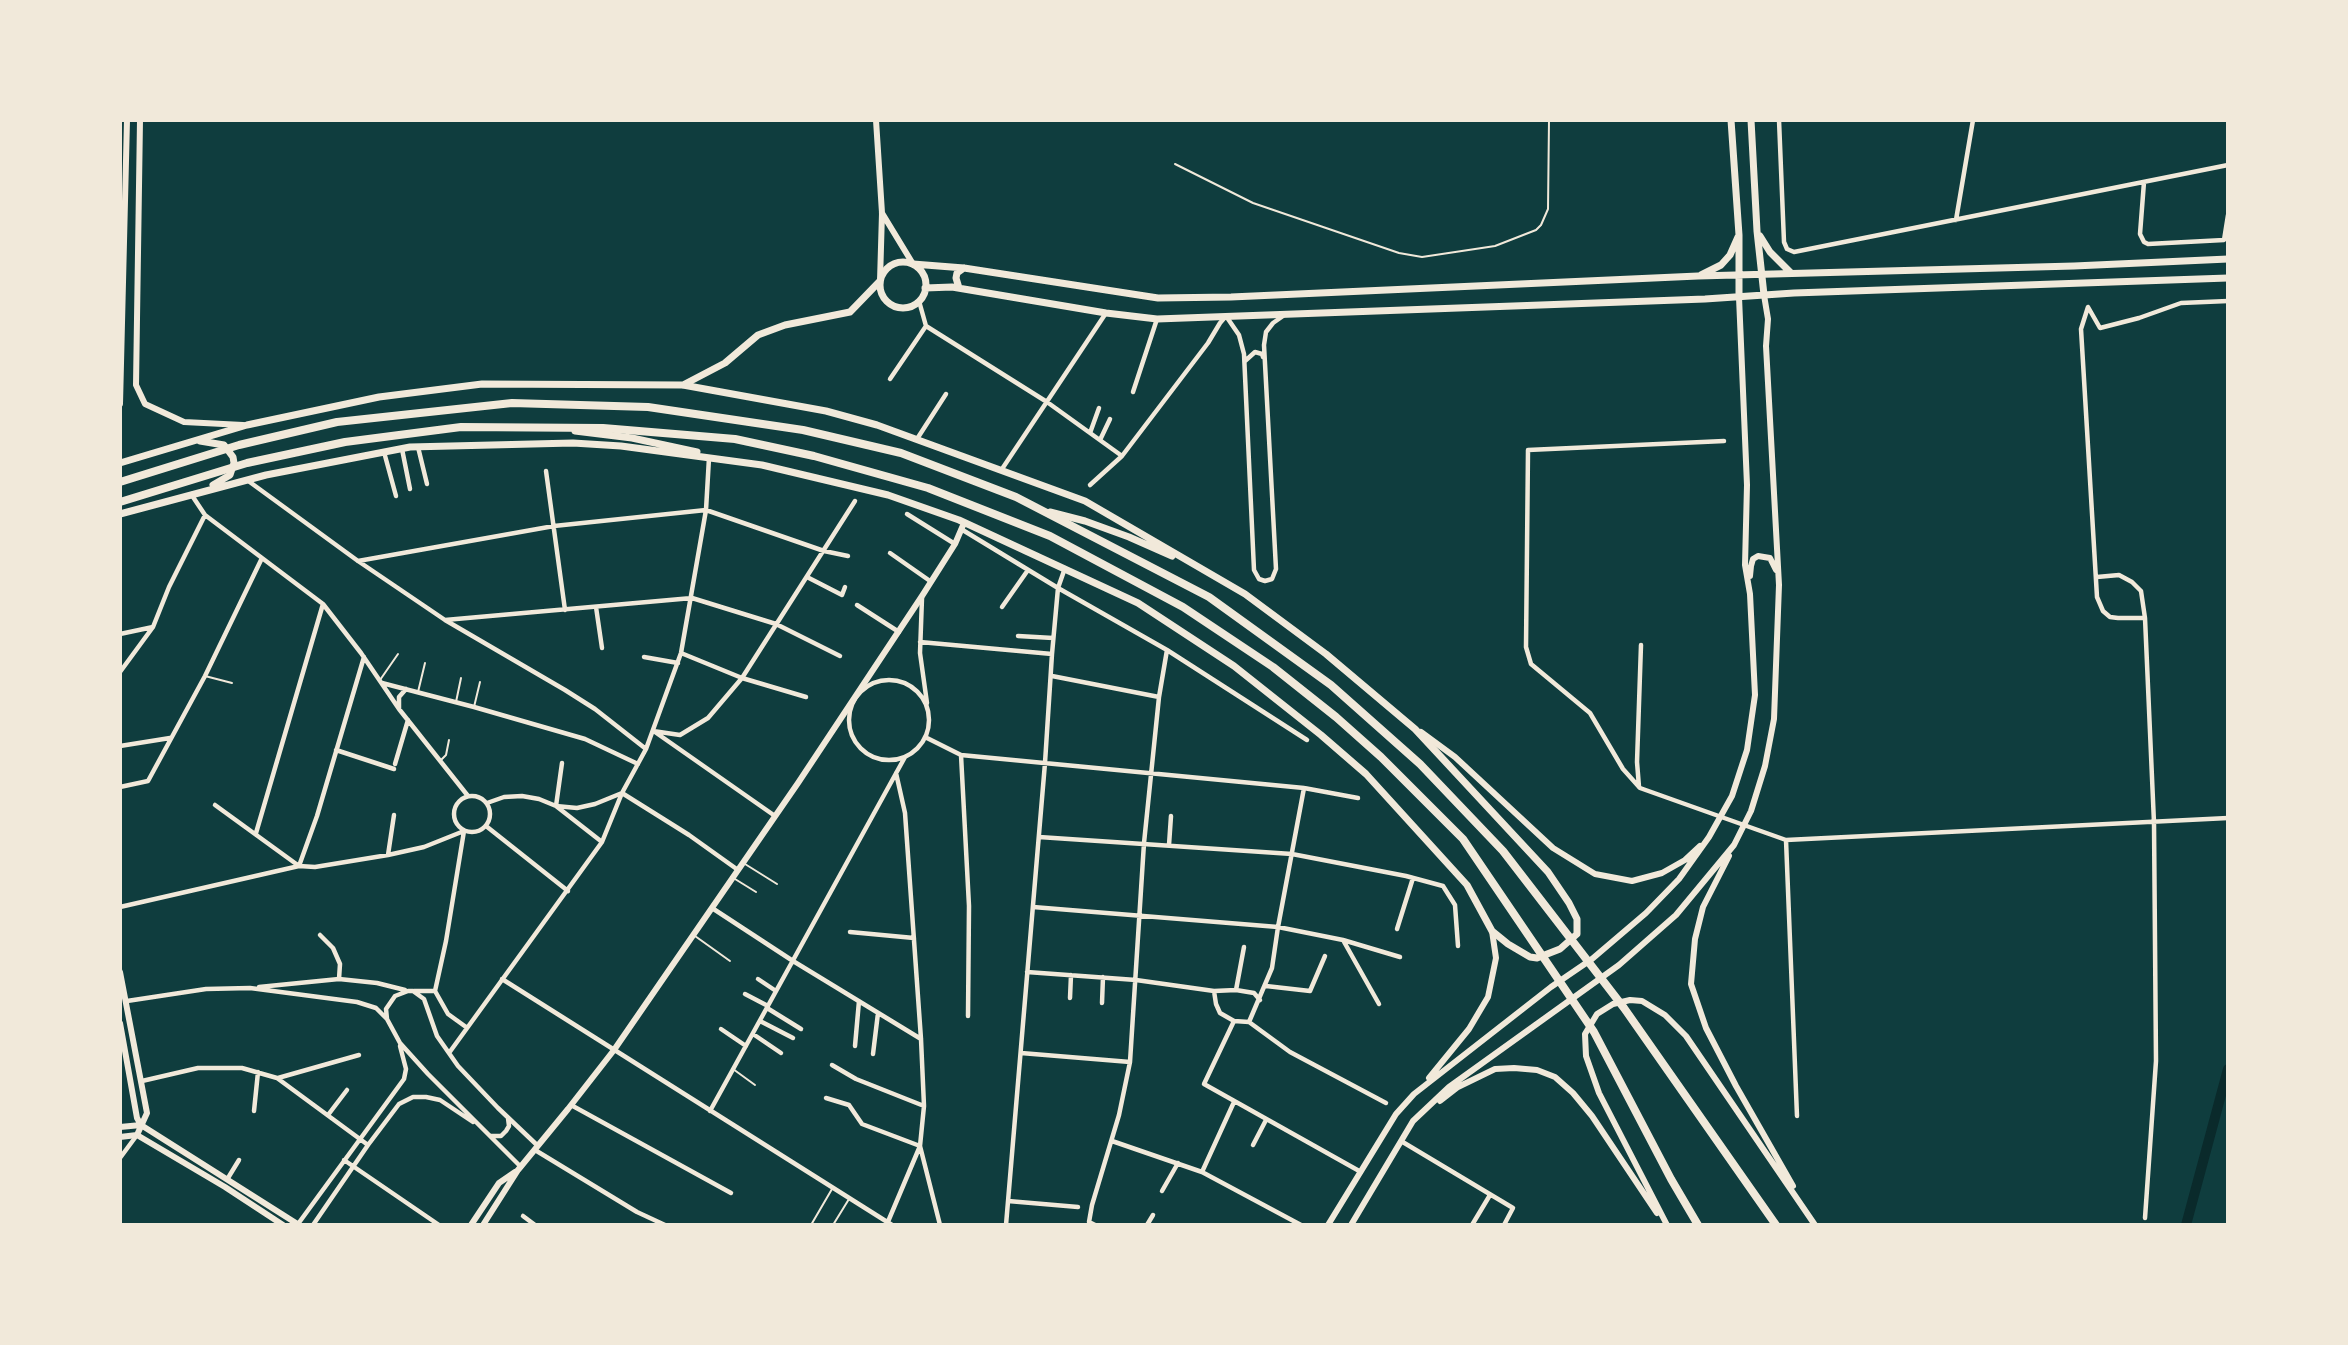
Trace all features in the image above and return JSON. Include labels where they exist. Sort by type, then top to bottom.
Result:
[{"type":"highway","points":[[120,482],[233,447],[337,422],[512,403],[648,406],[803,430],[901,453],[1016,497],[1209,597],[1331,685],[1420,764],[1503,851],[1624,1008],[1776,1225]]},
{"type":"highway","points":[[120,502],[247,464],[345,442],[461,427],[650,431],[724,438],[814,456],[928,488],[1050,536],[1183,608],[1273,667],[1336,717],[1381,757],[1463,839],[1594,1032],[1671,1179],[1698,1225]]},
{"type":"main road","points":[[120,402],[127,120]]},
{"type":"main road","points":[[140,120],[136,385],[145,404],[183,422],[247,425]]},
{"type":"main road","points":[[876,120],[882,213],[880,281],[882,295],[892,305],[906,307],[919,301],[925,288],[923,274],[913,264],[882,213]]},
{"type":"main road","points":[[1731,120],[1739,235],[1739,297],[1747,485],[1746,565],[1750,594]]},
{"type":"main road","points":[[1751,120],[1757,231],[1768,319],[1767,368],[1779,585],[1772,728],[1765,766],[1751,812],[1703,907],[1695,939],[1691,984],[1706,1028],[1736,1086],[1815,1224]]},
{"type":"main road","points":[[127,145],[140,146]]},
{"type":"main road","points":[[1757,231],[1770,252],[1791,273]]},
{"type":"main road","points":[[1698,276],[1721,265],[1730,255],[1739,235]]},
{"type":"main road","points":[[124,255],[138,256]]},
{"type":"main road","points":[[683,385],[725,363],[758,335],[785,325],[850,312],[880,281],[886,268],[899,262],[964,268],[1158,298],[1698,276],[2074,266],[2228,259]]},
{"type":"main road","points":[[959,288],[957,273],[964,268]]},
{"type":"main road","points":[[925,288],[959,288],[1106,313],[1157,319],[2228,278]]},
{"type":"main road","points":[[120,463],[247,425],[379,397],[482,384],[683,385],[826,411],[917,439],[1085,501],[1207,571],[1245,594],[1326,654],[1415,729],[1455,757],[1553,848],[1595,874],[1632,881],[1662,873],[1685,860],[1709,837]]},
{"type":"main road","points":[[555,428],[632,438],[762,465],[888,495],[1065,568],[1138,603],[1234,666],[1366,774],[1467,885],[1492,931],[1496,958],[1488,997],[1469,1029],[1422,1088],[1396,1114],[1328,1225]]},
{"type":"main road","points":[[191,441],[224,445],[230,451],[234,462],[230,475],[191,494]]},
{"type":"main road","points":[[120,514],[247,480],[418,447],[573,443],[621,446],[762,465]]},
{"type":"main road","points":[[1045,511],[1085,521],[1130,537],[1207,571]]},
{"type":"main road","points":[[483,1225],[519,1168],[614,1050],[733,878],[899,632],[955,544],[962,526]]},
{"type":"main road","points":[[1422,1088],[1551,987],[1592,958],[1646,913],[1679,879],[1709,837],[1732,796],[1747,750],[1755,695],[1750,594],[1753,559],[1758,556],[1770,558],[1774,564],[1779,585]]},
{"type":"main road","points":[[1415,729],[1548,872],[1577,919],[1577,934],[1560,949],[1537,958],[1530,957],[1508,944],[1492,931]]},
{"type":"main road","points":[[1354,1224],[1413,1121],[1449,1088],[1627,958],[1676,915],[1734,845]]},
{"type":"main road","points":[[120,972],[123,1001],[142,1081],[147,1113],[137,1135]]},
{"type":"main road","points":[[1666,1225],[1599,1094],[1586,1056],[1585,1034],[1598,1014],[1613,1004],[1630,1000],[1642,1001],[1665,1015],[1686,1036],[1815,1224]]},
{"type":"main road","points":[[120,1023],[122,1047],[137,1118],[141,1125],[228,1178],[298,1225]]},
{"type":"main road","points":[[1413,1121],[1458,1087],[1495,1069],[1537,1070],[1555,1077],[1573,1093],[1592,1116],[1666,1225]]},
{"type":"main road","points":[[120,1126],[141,1125]]},
{"type":"main road","points":[[120,1137],[137,1135],[225,1187],[283,1225]]},
{"type":"main road","points":[[471,1225],[499,1183],[519,1168]]},
{"type":"street","points":[[1779,120],[1784,242],[1787,249],[1794,252],[2228,165]]},
{"type":"street","points":[[1956,220],[1972,120]]},
{"type":"street","points":[[2144,182],[2140,234],[2148,244],[2224,240],[2228,215]]},
{"type":"street","points":[[919,301],[926,326],[1047,402],[1122,456]]},
{"type":"street","points":[[2145,618],[2110,616],[2103,611],[2097,597],[2081,329],[2088,307],[2100,328],[2139,318],[2181,303],[2228,301]]},
{"type":"street","points":[[1002,470],[1106,313]]},
{"type":"street","points":[[1090,485],[1122,456],[1226,316],[1239,335],[1245,362],[1254,570],[1259,579],[1265,581],[1272,579],[1276,569],[1265,362],[1266,332],[1273,323],[1288,313]]},
{"type":"street","points":[[1133,392],[1157,319]]},
{"type":"street","points":[[890,379],[926,326]]},
{"type":"street","points":[[1245,362],[1255,352],[1262,354],[1265,362]]},
{"type":"street","points":[[917,439],[946,394]]},
{"type":"street","points":[[1090,433],[1098,408]]},
{"type":"street","points":[[1100,440],[1110,419]]},
{"type":"street","points":[[1724,441],[1528,450],[1526,648],[1531,664],[1590,713],[1623,769],[1640,788],[1786,840],[2228,819]]},
{"type":"street","points":[[418,447],[427,484]]},
{"type":"street","points":[[402,449],[410,489]]},
{"type":"street","points":[[384,452],[396,496]]},
{"type":"street","points":[[448,1053],[602,842],[622,793],[646,749],[681,653],[706,510],[709,458]]},
{"type":"street","points":[[546,471],[566,610]]},
{"type":"street","points":[[247,480],[358,561],[446,620],[565,690],[646,749]]},
{"type":"street","points":[[191,494],[205,515],[323,604],[364,657],[399,709],[468,796]]},
{"type":"street","points":[[653,731],[680,735],[708,718],[742,678],[855,501]]},
{"type":"street","points":[[358,561],[554,526],[706,510],[824,551],[848,556]]},
{"type":"street","points":[[906,514],[955,544]]},
{"type":"street","points":[[120,672],[153,627],[169,587],[205,515]]},
{"type":"street","points":[[962,526],[1028,570],[1167,650],[1307,740]]},
{"type":"street","points":[[890,553],[930,581]]},
{"type":"street","points":[[120,787],[148,781],[205,676],[262,558]]},
{"type":"street","points":[[1006,1225],[1046,763],[1053,638],[1058,588],[1065,568]]},
{"type":"street","points":[[1002,607],[1028,570]]},
{"type":"street","points":[[2097,577],[2119,575],[2132,582],[2141,591],[2145,618],[2154,823],[2156,1061],[2145,1218]]},
{"type":"street","points":[[807,577],[842,595],[845,587]]},
{"type":"street","points":[[922,596],[920,642],[929,716],[925,737],[913,752],[905,757],[883,760],[872,758],[855,744],[850,734],[849,713],[854,699],[860,692],[875,683],[886,679],[896,680],[915,689],[927,706]]},
{"type":"street","points":[[446,620],[692,598],[776,624],[840,656]]},
{"type":"street","points":[[256,833],[323,604]]},
{"type":"street","points":[[857,605],[899,632]]},
{"type":"street","points":[[596,607],[602,648]]},
{"type":"street","points":[[120,634],[153,627]]},
{"type":"street","points":[[1017,636],[1053,638]]},
{"type":"street","points":[[920,642],[1052,654]]},
{"type":"street","points":[[1640,788],[1637,762],[1641,645]]},
{"type":"street","points":[[1095,1225],[1089,1222],[1092,1205],[1112,1141],[1130,1062],[1138,915],[1150,773],[1167,650]]},
{"type":"street","points":[[681,653],[742,678],[806,697]]},
{"type":"street","points":[[299,866],[364,657]]},
{"type":"street","points":[[644,657],[678,663]]},
{"type":"street","points":[[1052,676],[1159,697]]},
{"type":"street","points":[[381,682],[585,740],[638,764]]},
{"type":"street","points":[[399,709],[399,697],[406,689]]},
{"type":"street","points":[[336,750],[394,767],[408,720]]},
{"type":"street","points":[[653,731],[775,816]]},
{"type":"street","points":[[925,737],[961,754],[1304,788],[1358,798]]},
{"type":"street","points":[[120,746],[170,738]]},
{"type":"street","points":[[961,754],[969,906],[968,1016]]},
{"type":"street","points":[[710,1111],[905,757]]},
{"type":"street","points":[[556,806],[561,763]]},
{"type":"street","points":[[502,979],[889,1224],[920,1146],[924,1106],[905,813],[896,773]]},
{"type":"street","points":[[1249,1022],[1272,968],[1304,788]]},
{"type":"street","points":[[556,806],[577,808],[595,804],[622,793]]},
{"type":"street","points":[[622,793],[689,835],[738,870]]},
{"type":"street","points":[[120,907],[299,866],[315,867],[387,855],[424,847],[464,831],[475,832],[486,826],[490,815],[487,803],[479,797],[468,796],[458,801],[453,812],[455,823],[464,831]]},
{"type":"street","points":[[487,803],[504,797],[522,796],[539,799],[556,806],[602,842]]},
{"type":"street","points":[[215,805],[299,866]]},
{"type":"street","points":[[387,855],[394,814]]},
{"type":"street","points":[[1169,845],[1171,816]]},
{"type":"street","points":[[486,826],[568,891]]},
{"type":"street","points":[[464,831],[446,941],[435,991],[448,1014],[466,1027]]},
{"type":"street","points":[[1039,837],[1292,855],[1413,878],[1443,886],[1455,905],[1458,946]]},
{"type":"street","points":[[1786,840],[1797,1116]]},
{"type":"street","points":[[1396,929],[1413,878]]},
{"type":"street","points":[[1033,907],[1278,927],[1343,940],[1400,957]]},
{"type":"street","points":[[712,908],[793,961],[921,1039]]},
{"type":"street","points":[[850,932],[914,938]]},
{"type":"street","points":[[320,935],[333,948],[340,964],[339,979]]},
{"type":"street","points":[[1343,940],[1379,1004]]},
{"type":"street","points":[[1236,990],[1244,947]]},
{"type":"street","points":[[1266,986],[1310,991],[1325,956]]},
{"type":"street","points":[[1028,972],[1136,980],[1214,991],[1236,990],[1254,993],[1260,1000]]},
{"type":"street","points":[[1070,998],[1071,975]]},
{"type":"street","points":[[1102,1003],[1103,977]]},
{"type":"street","points":[[123,1001],[206,989],[250,988],[339,979],[377,983],[410,991],[424,999],[437,1036],[448,1053],[537,1148],[637,1212],[664,1225]]},
{"type":"street","points":[[758,980],[776,991]]},
{"type":"street","points":[[250,988],[357,1002],[376,1008],[387,1019],[400,1043],[519,1168]]},
{"type":"street","points":[[387,1019],[386,1009],[390,1001],[400,993],[435,991]]},
{"type":"street","points":[[1214,991],[1220,1013],[1234,1021],[1249,1022],[1290,1052],[1386,1103]]},
{"type":"street","points":[[745,994],[801,1029]]},
{"type":"street","points":[[855,1046],[859,1001]]},
{"type":"street","points":[[873,1054],[878,1013]]},
{"type":"street","points":[[760,1021],[793,1038]]},
{"type":"street","points":[[1234,1021],[1204,1084],[1361,1172]]},
{"type":"street","points":[[721,1029],[746,1046]]},
{"type":"street","points":[[753,1034],[781,1053]]},
{"type":"street","points":[[298,1225],[404,1079],[406,1069],[400,1043]]},
{"type":"street","points":[[1021,1053],[1130,1062]]},
{"type":"street","points":[[278,1078],[359,1055]]},
{"type":"street","points":[[832,1065],[856,1079],[924,1106]]},
{"type":"street","points":[[142,1081],[198,1068],[242,1068],[258,1072],[278,1078],[368,1145]]},
{"type":"street","points":[[254,1111],[258,1072]]},
{"type":"street","points":[[328,1115],[347,1090]]},
{"type":"street","points":[[313,1225],[399,1104],[413,1097],[440,1100],[485,1130]]},
{"type":"street","points":[[826,1098],[849,1105],[862,1124],[920,1146]]},
{"type":"street","points":[[1202,1172],[1234,1102]]},
{"type":"street","points":[[571,1105],[731,1192]]},
{"type":"street","points":[[491,1136],[501,1136],[506,1131],[509,1126],[507,1117]]},
{"type":"street","points":[[1253,1145],[1266,1120]]},
{"type":"street","points":[[120,1158],[137,1135]]},
{"type":"street","points":[[1112,1141],[1202,1172],[1301,1225]]},
{"type":"street","points":[[1401,1141],[1513,1208],[1504,1225]]},
{"type":"street","points":[[920,1146],[940,1225]]},
{"type":"street","points":[[228,1178],[239,1160]]},
{"type":"street","points":[[344,1160],[438,1225]]},
{"type":"street","points":[[1161,1191],[1178,1163]]},
{"type":"street","points":[[1472,1225],[1490,1195]]},
{"type":"street","points":[[1008,1201],[1078,1207]]},
{"type":"street","points":[[1147,1225],[1153,1215]]},
{"type":"street","points":[[523,1216],[535,1225]]},
{"type":"lane","points":[[1175,164],[1253,203],[1410,256],[1422,257],[1495,246],[1536,230],[1548,209],[1549,120]]},
{"type":"lane","points":[[381,682],[398,654]]},
{"type":"lane","points":[[418,692],[425,663]]},
{"type":"lane","points":[[205,676],[232,683]]},
{"type":"lane","points":[[456,702],[461,678]]},
{"type":"lane","points":[[474,707],[480,682]]},
{"type":"lane","points":[[440,760],[446,755],[448,740]]},
{"type":"lane","points":[[743,863],[777,884]]},
{"type":"lane","points":[[733,878],[756,892]]},
{"type":"lane","points":[[693,935],[730,962]]},
{"type":"lane","points":[[733,1069],[755,1085]]},
{"type":"lane","points":[[811,1225],[833,1188]]},
{"type":"lane","points":[[832,1225],[849,1198]]},
{"type":"waterway","points":[[2186,1225],[2228,1069]]}]
